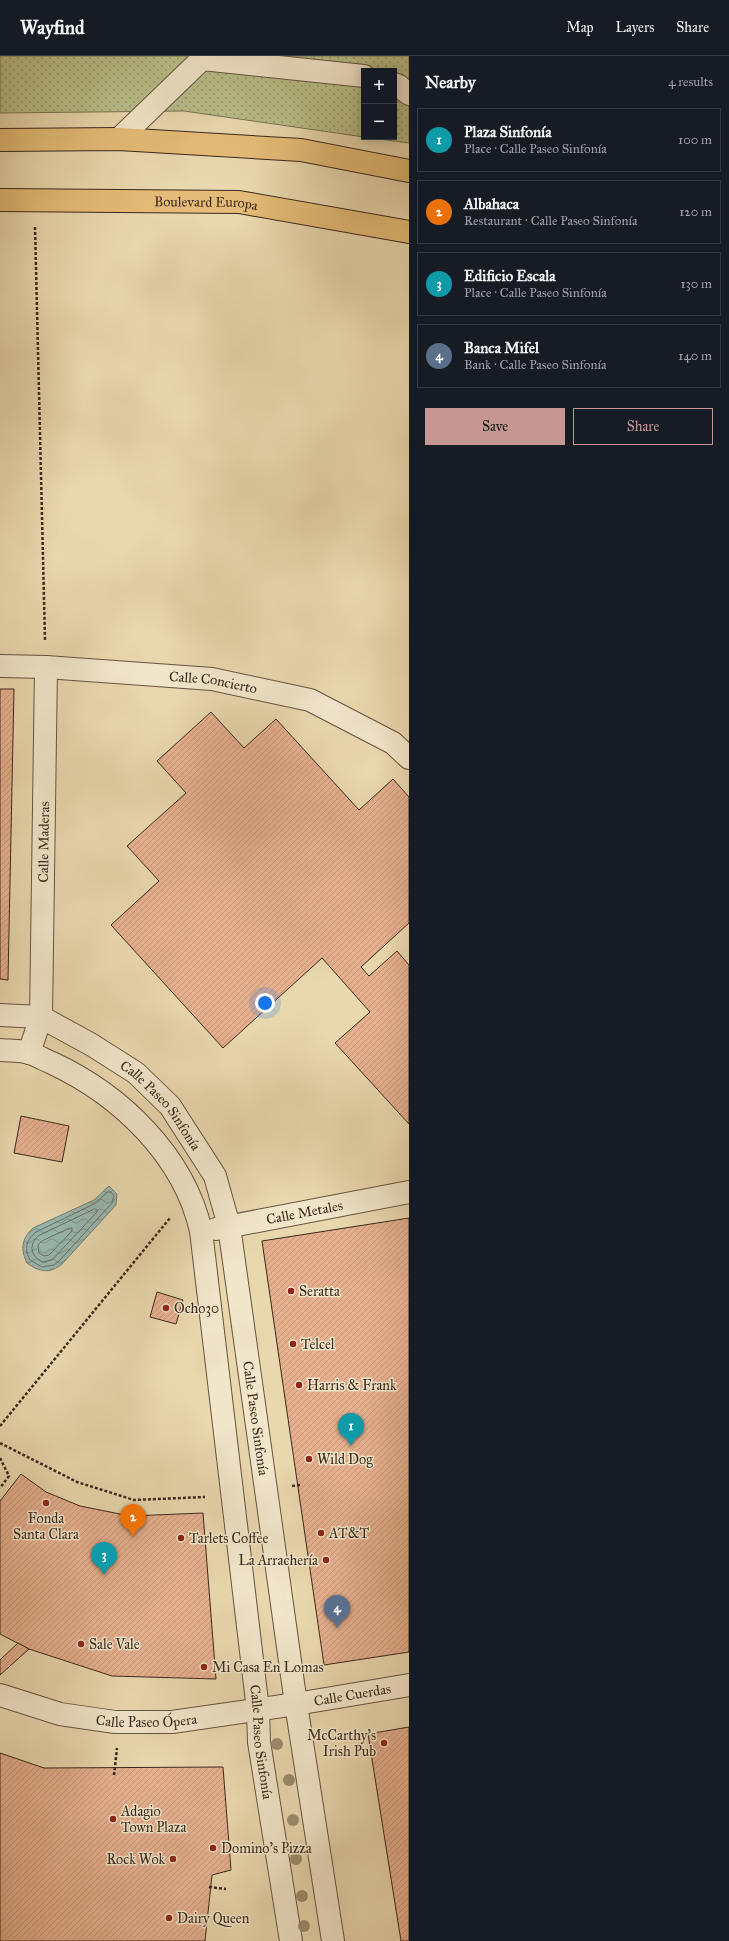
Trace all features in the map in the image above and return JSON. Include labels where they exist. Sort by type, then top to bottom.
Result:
[{"type":"main road","points":[[0,140],[118,140],[301,150],[409,171]]},
{"type":"main road","name":"Boulevard Europa","points":[[0,200],[35,199],[239,202],[409,232]]},
{"type":"street","points":[[118,140],[202,58],[361,76]]},
{"type":"street","points":[[397,85],[409,94]]},
{"type":"street","name":"Calle Concierto","points":[[0,666],[46,667],[212,679],[310,700],[393,743],[409,758]]},
{"type":"street","name":"Calle Maderas","points":[[29,1053],[41,1017],[46,667]]},
{"type":"street","name":"Calle Paseo Sinfonía","points":[[0,1015],[41,1017],[92,1045],[136,1073],[170,1106],[214,1176],[229,1226],[296,1704],[333,1941]]},
{"type":"street","name":"Calle Paseo Sinfonía","points":[[0,1050],[29,1053],[75,1074],[118,1104],[149,1135],[170,1161],[189,1194],[201,1231],[258,1710],[259,1742],[291,1941]]},
{"type":"street","name":"Calle Metales","points":[[201,1231],[409,1192]]},
{"type":"street","name":"Calle Cuerdas","points":[[296,1704],[409,1685]]},
{"type":"street","name":"Calle Paseo Ópera","points":[[0,1695],[60,1714],[116,1722],[172,1722],[296,1704]]},
{"type":"path","points":[[35,199],[46,667]]},
{"type":"path","points":[[0,1426],[189,1194]]},
{"type":"path","points":[[0,1443],[77,1482],[134,1500],[208,1497]]},
{"type":"path","points":[[0,1458],[9,1476],[0,1488]]},
{"type":"path","points":[[114,1775],[117,1748]]},
{"type":"path","points":[[209,1887],[226,1889]]},
{"type":"green space","points":[[0,56],[409,56],[409,143],[387,140],[397,140],[397,68],[361,68],[361,137],[184,111],[0,113]]},
{"type":"water","points":[[109,1186],[117,1194],[116,1205],[62,1264],[53,1269],[44,1271],[27,1263],[23,1253],[23,1244],[26,1236],[33,1228],[94,1200]]},
{"type":"building","points":[[0,689],[14,689],[8,980],[0,979]]},
{"type":"building","points":[[211,712],[244,748],[276,719],[359,810],[393,779],[409,797],[409,923],[361,967],[369,976],[397,951],[409,965],[409,1124],[335,1043],[370,1012],[322,958],[223,1048],[111,925],[159,881],[127,846],[186,793],[157,761]]},
{"type":"building","points":[[21,1116],[69,1126],[62,1162],[14,1153]]},
{"type":"building","points":[[409,1218],[409,1652],[324,1665],[262,1241]]},
{"type":"building","points":[[157,1292],[183,1300],[176,1324],[150,1317]]},
{"type":"building","points":[[21,1474],[46,1492],[80,1506],[130,1516],[203,1513],[216,1679],[112,1676],[29,1649],[0,1634],[0,1501]]},
{"type":"building","points":[[18,1643],[29,1649],[0,1675],[0,1660]]},
{"type":"building","points":[[409,1727],[409,1941],[401,1941],[368,1734]]},
{"type":"building","name":"Adagio Town Plaza","points":[[0,1753],[44,1768],[223,1767],[231,1870],[212,1875],[205,1941],[0,1941]]},
{"type":"place","name":"Seratta","points":[[291,1291]]},
{"type":"place","name":"Ocho30","points":[[166,1308]]},
{"type":"place","name":"Telcel","points":[[293,1344]]},
{"type":"place","name":"Harris & Frank","points":[[299,1385]]},
{"type":"place","name":"Plaza Sinfonía","points":[[351,1446]]},
{"type":"place","name":"Wild Dog","points":[[309,1459]]},
{"type":"place","name":"Fonda Santa Clara","points":[[46,1503]]},
{"type":"place","name":"AT&T","points":[[321,1533]]},
{"type":"place","name":"Albahaca","points":[[133,1537]]},
{"type":"place","name":"Tarlets Coffee","points":[[181,1538]]},
{"type":"place","name":"La Arrachería","points":[[326,1560]]},
{"type":"place","name":"Edificio Escala","points":[[104,1575]]},
{"type":"place","name":"Banca Mifel","points":[[337,1628]]},
{"type":"place","name":"Sale Vale","points":[[81,1644]]},
{"type":"place","name":"Mi Casa En Lomas","points":[[204,1667]]},
{"type":"place","name":"McCarthy's Irish Pub","points":[[384,1743]]},
{"type":"place","name":"Adagio Town Plaza","points":[[113,1819]]},
{"type":"place","name":"Domino's Pizza","points":[[213,1848]]},
{"type":"place","name":"Rock Wok","points":[[173,1859]]},
{"type":"place","name":"Dairy Queen","points":[[169,1918]]}]
